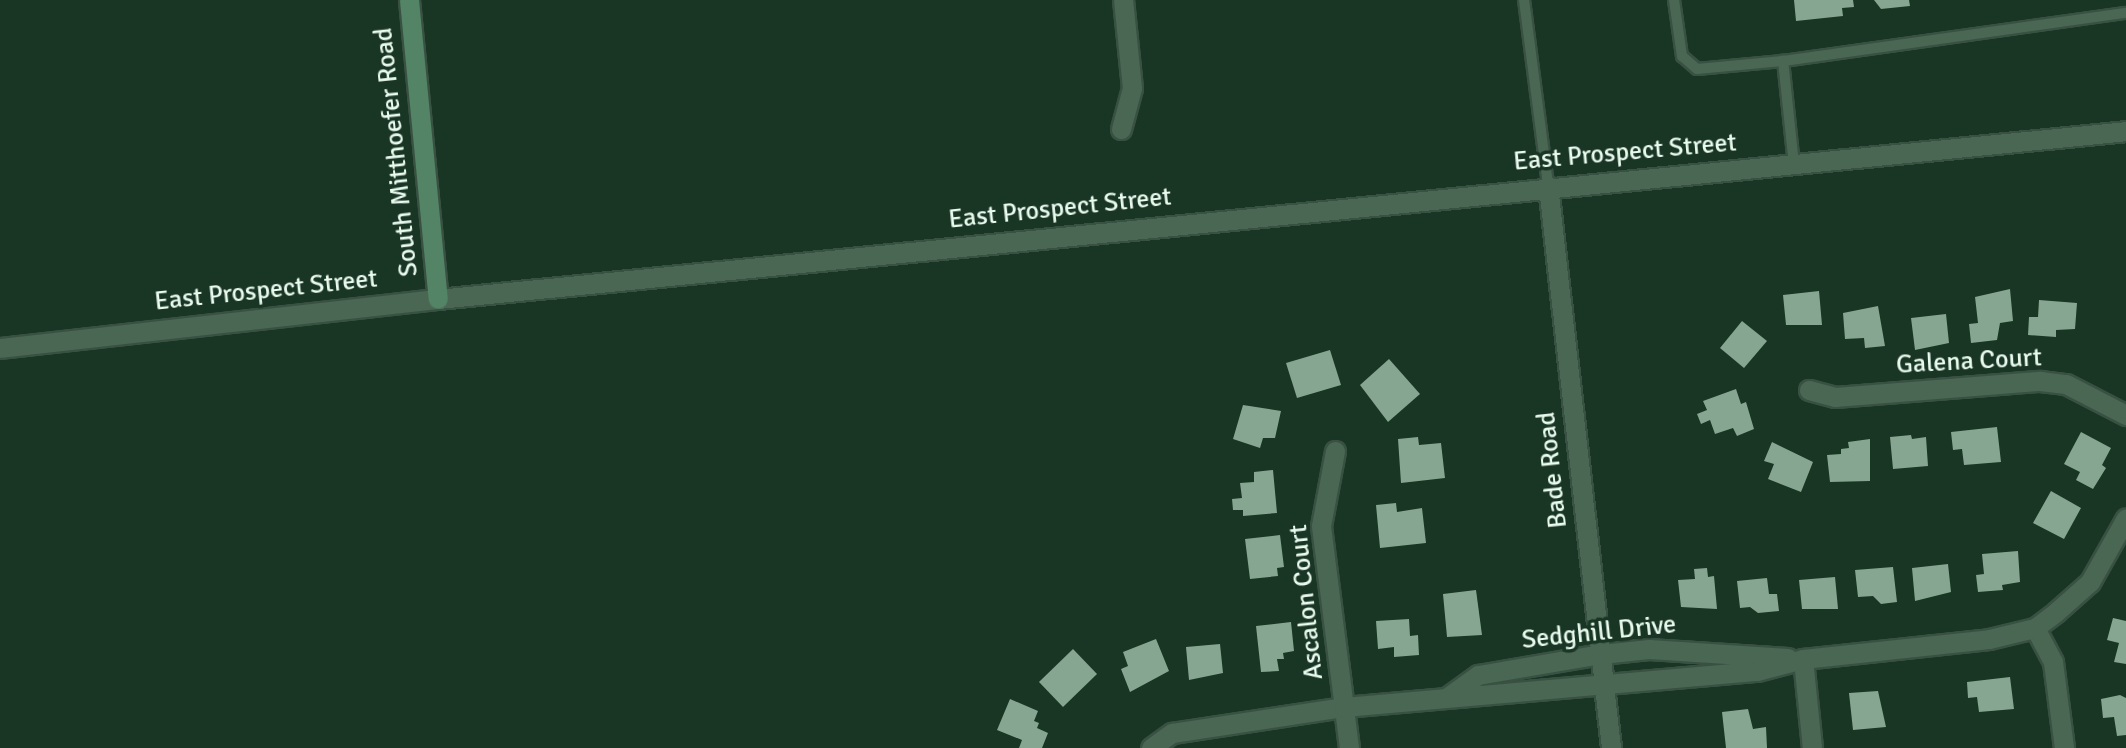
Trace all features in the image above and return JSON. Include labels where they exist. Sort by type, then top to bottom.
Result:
[{"type":"main road","name":"South Mitthoefer Road","points":[[409,0],[438,299]]},
{"type":"street","points":[[1121,129],[1132,88],[1123,0]]},
{"type":"street","name":"East Prospect Street","points":[[0,348],[438,299],[1548,186],[1794,165],[2126,131]]},
{"type":"street","name":"Bade Road","points":[[1548,186],[1611,748]]},
{"type":"street","name":"Galena Court","points":[[1809,390],[1835,397],[2039,381],[2066,384],[2126,415]]},
{"type":"street","name":"Ascalon Court","points":[[1335,452],[1321,526],[1349,748]]},
{"type":"street","points":[[2064,748],[2053,662],[2035,628],[2090,582],[2126,518]]},
{"type":"street","name":"Sedghill Drive","points":[[1151,748],[1172,733],[1344,707],[1604,681],[1757,671],[1803,659],[1989,639],[2035,628]]},
{"type":"street","name":"Sedghill Drive","points":[[1449,696],[1478,675],[1601,654],[1649,649],[1803,659]]},
{"type":"street","points":[[1803,659],[1812,748]]},
{"type":"lane","points":[[1524,0],[1548,186]]},
{"type":"lane","points":[[1674,0],[1682,55],[1697,69],[1783,61],[2126,13]]},
{"type":"lane","points":[[1783,61],[1794,165]]},
{"type":"building","points":[[1794,0],[1853,0],[1854,7],[1842,8],[1843,16],[1796,21]]},
{"type":"building","points":[[1874,0],[1909,0],[1910,6],[1881,9]]},
{"type":"building","points":[[2010,289],[2013,321],[2000,323],[1997,340],[1971,343],[1969,324],[1978,323],[1975,297]]},
{"type":"building","points":[[1819,291],[1822,325],[1786,325],[1783,295]]},
{"type":"building","points":[[2039,300],[2077,303],[2075,329],[2056,330],[2056,337],[2028,335],[2029,317],[2038,317]]},
{"type":"building","points":[[1878,306],[1885,346],[1865,348],[1864,338],[1845,339],[1843,313]]},
{"type":"building","points":[[1946,314],[1949,343],[1915,350],[1911,318]]},
{"type":"building","points":[[1742,321],[1767,341],[1744,368],[1720,348]]},
{"type":"building","points":[[1330,350],[1341,385],[1297,398],[1286,363]]},
{"type":"building","points":[[1389,359],[1420,394],[1388,422],[1360,385]]},
{"type":"building","points":[[1736,389],[1741,404],[1746,402],[1754,429],[1737,436],[1733,428],[1715,434],[1710,420],[1701,424],[1697,414],[1707,410],[1703,401]]},
{"type":"building","points":[[1243,405],[1281,411],[1275,438],[1263,438],[1260,448],[1233,439]]},
{"type":"building","points":[[1997,427],[2001,462],[1964,465],[1962,449],[1953,450],[1951,432]]},
{"type":"building","points":[[2081,432],[2111,448],[2102,465],[2106,468],[2093,489],[2076,480],[2080,472],[2064,464]]},
{"type":"building","points":[[1911,435],[1912,439],[1926,437],[1928,466],[1893,469],[1890,437]]},
{"type":"building","points":[[1418,437],[1419,445],[1441,443],[1445,478],[1401,483],[1398,439]]},
{"type":"building","points":[[1870,439],[1870,481],[1830,482],[1827,455],[1841,454],[1841,449],[1849,448],[1848,442]]},
{"type":"building","points":[[1772,442],[1813,462],[1801,492],[1768,479],[1774,464],[1764,461]]},
{"type":"building","points":[[1273,470],[1277,513],[1243,516],[1243,510],[1233,510],[1232,499],[1242,498],[1240,483],[1254,482],[1254,472]]},
{"type":"building","points":[[2051,491],[2081,508],[2064,539],[2033,523]]},
{"type":"building","points":[[1396,503],[1397,512],[1422,508],[1426,543],[1380,548],[1376,505]]},
{"type":"building","points":[[1280,535],[1284,567],[1277,568],[1278,576],[1250,579],[1245,539]]},
{"type":"building","points":[[2018,551],[2020,582],[2002,585],[2003,590],[1978,592],[1976,575],[1984,574],[1982,554]]},
{"type":"building","points":[[1948,564],[1951,592],[1915,601],[1912,568]]},
{"type":"building","points":[[1893,567],[1897,602],[1881,604],[1873,596],[1858,597],[1855,570]]},
{"type":"building","points":[[1707,568],[1708,577],[1714,576],[1717,609],[1681,607],[1678,580],[1695,579],[1694,569]]},
{"type":"building","points":[[1835,577],[1838,609],[1802,609],[1799,580]]},
{"type":"building","points":[[1767,578],[1769,594],[1777,594],[1779,611],[1758,613],[1750,607],[1740,608],[1737,581]]},
{"type":"building","points":[[1476,590],[1482,635],[1447,637],[1443,594]]},
{"type":"building","points":[[2113,618],[2126,621],[2126,664],[2114,662],[2119,643],[2107,640]]},
{"type":"building","points":[[1409,619],[1410,636],[1418,635],[1419,655],[1394,657],[1394,647],[1378,649],[1376,621]]},
{"type":"building","points":[[1291,622],[1294,651],[1283,653],[1284,659],[1277,659],[1279,671],[1261,672],[1256,626]]},
{"type":"building","points":[[1156,639],[1169,671],[1130,692],[1121,669],[1128,666],[1123,652]]},
{"type":"building","points":[[1220,644],[1223,673],[1189,680],[1186,647]]},
{"type":"building","points":[[1073,649],[1097,674],[1063,707],[1039,682]]},
{"type":"building","points":[[2010,677],[2014,709],[1979,712],[1977,697],[1968,698],[1967,682]]},
{"type":"building","points":[[1878,691],[1886,727],[1853,730],[1849,693]]},
{"type":"building","points":[[2120,695],[2126,698],[2126,735],[2117,736],[2114,717],[2103,718],[2101,699]]},
{"type":"building","points":[[1010,699],[1038,711],[1034,721],[1039,723],[1037,728],[1048,733],[1042,748],[1019,748],[1022,740],[997,730]]},
{"type":"building","points":[[1748,709],[1753,729],[1766,727],[1767,748],[1726,748],[1722,712]]}]
